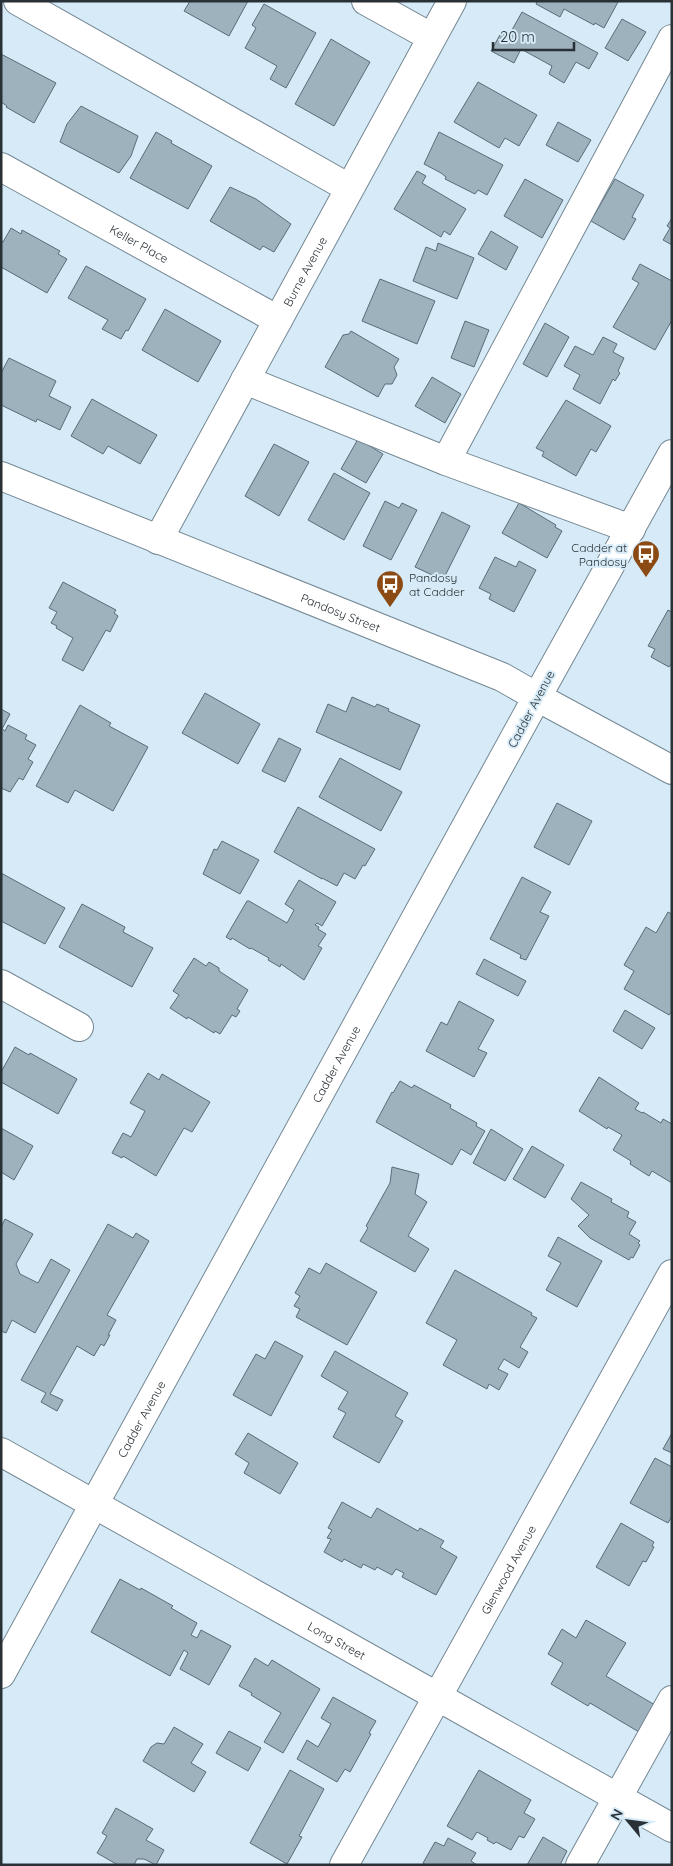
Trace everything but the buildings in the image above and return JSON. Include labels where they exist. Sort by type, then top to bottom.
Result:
[{"type":"street","points":[[18,1],[349,188]]},
{"type":"street","points":[[366,1],[431,37]]},
{"type":"street","name":"Burne Avenue","points":[[158,540],[452,1]]},
{"type":"street","points":[[446,461],[672,39]]},
{"type":"street","name":"Keller Place","points":[[1,167],[278,320]]},
{"type":"street","points":[[245,380],[446,461],[631,528]]},
{"type":"street","name":"Cadder Avenue","points":[[1,1674],[672,454]]},
{"type":"street","name":"Pandosy Street","points":[[1,476],[502,677],[672,770]]},
{"type":"street","points":[[1,984],[79,1027]]},
{"type":"street","name":"Glenwood Avenue","points":[[344,1865],[672,1274]]},
{"type":"street","name":"Long Street","points":[[1,1452],[672,1828]]},
{"type":"street","points":[[580,1865],[672,1700]]},
{"type":"place","name":"Cadder at Pandosy","points":[[646,578]]},
{"type":"place","name":"Pandosy at Cadder","points":[[390,608]]}]
